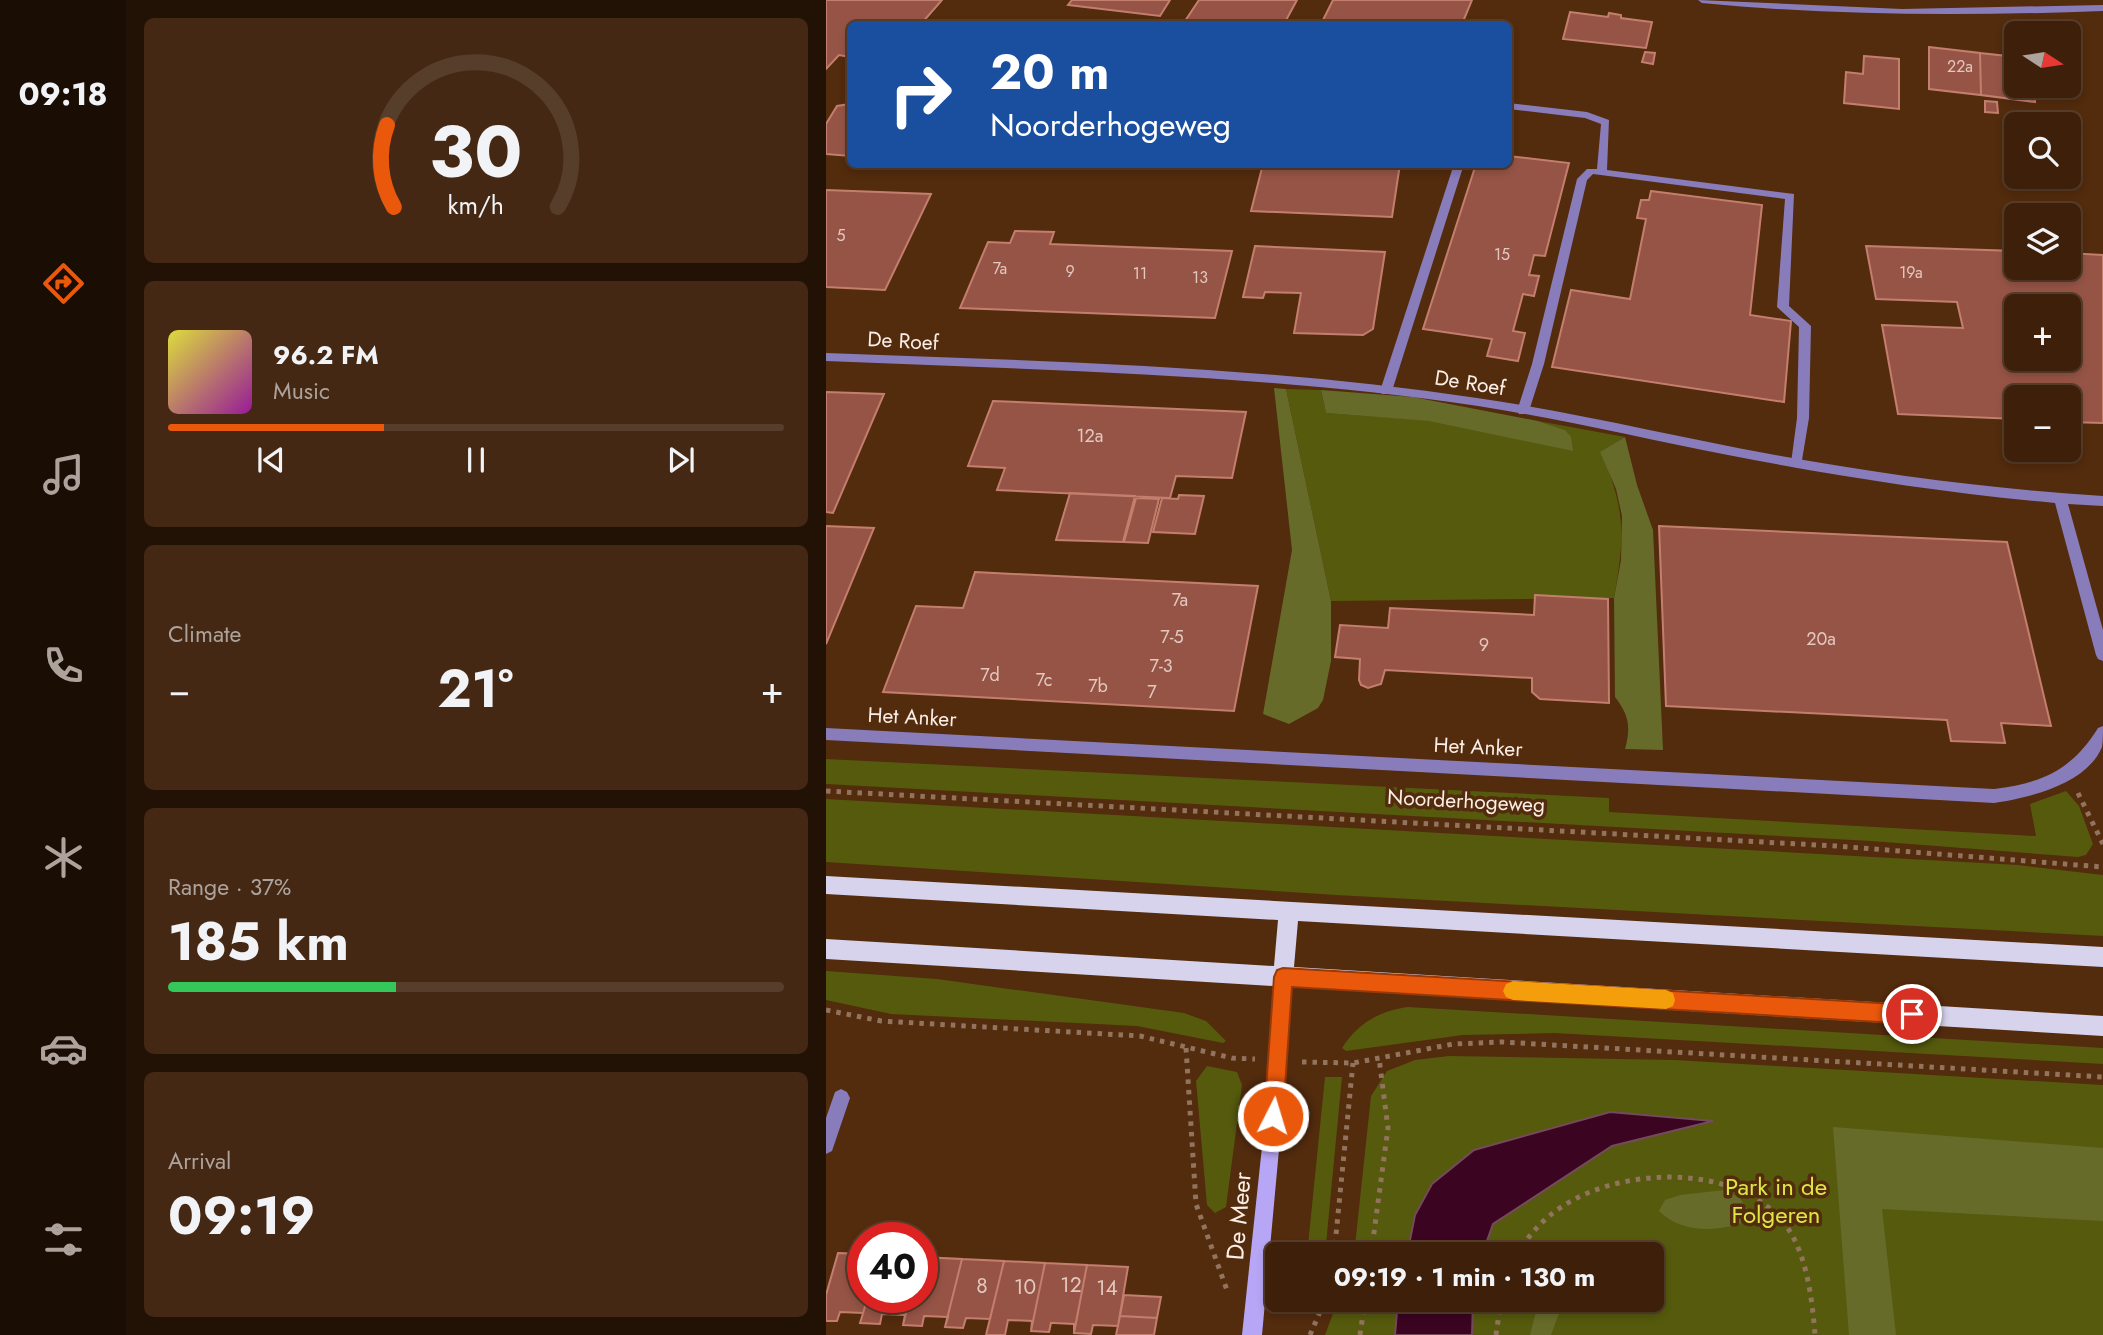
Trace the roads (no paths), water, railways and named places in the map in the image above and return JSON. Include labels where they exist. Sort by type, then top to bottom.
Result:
[{"type":"main road","points":[[826,885],[2103,957]]},
{"type":"main road","points":[[1283,977],[1289,911]]},
{"type":"main road","points":[[826,950],[2103,1026]]},
{"type":"street","points":[[1702,0],[1884,13],[1974,14],[2103,8]]},
{"type":"street","points":[[1512,106],[1587,115],[1606,122],[1602,173]]},
{"type":"street","points":[[1386,391],[1458,168]]},
{"type":"street","points":[[1523,411],[1538,364],[1582,179],[1591,171],[1790,197],[1783,307],[1805,326],[1803,418],[1797,463]]},
{"type":"street","name":"De Roef","points":[[826,356],[1268,376],[1478,402],[1886,478],[2060,499],[2103,501]]},
{"type":"street","points":[[2060,499],[2103,655]]},
{"type":"street","name":"Het Anker","points":[[826,734],[1994,796],[2024,792],[2049,784],[2066,774],[2095,747],[2103,732]]},
{"type":"street","name":"De Meer","points":[[1252,1335],[1279,1062],[1283,977]]},
{"type":"street","points":[[826,1145],[841,1098]]},
{"type":"park label","name":"Park in de Folgeren","points":[[1776,1201]]}]
